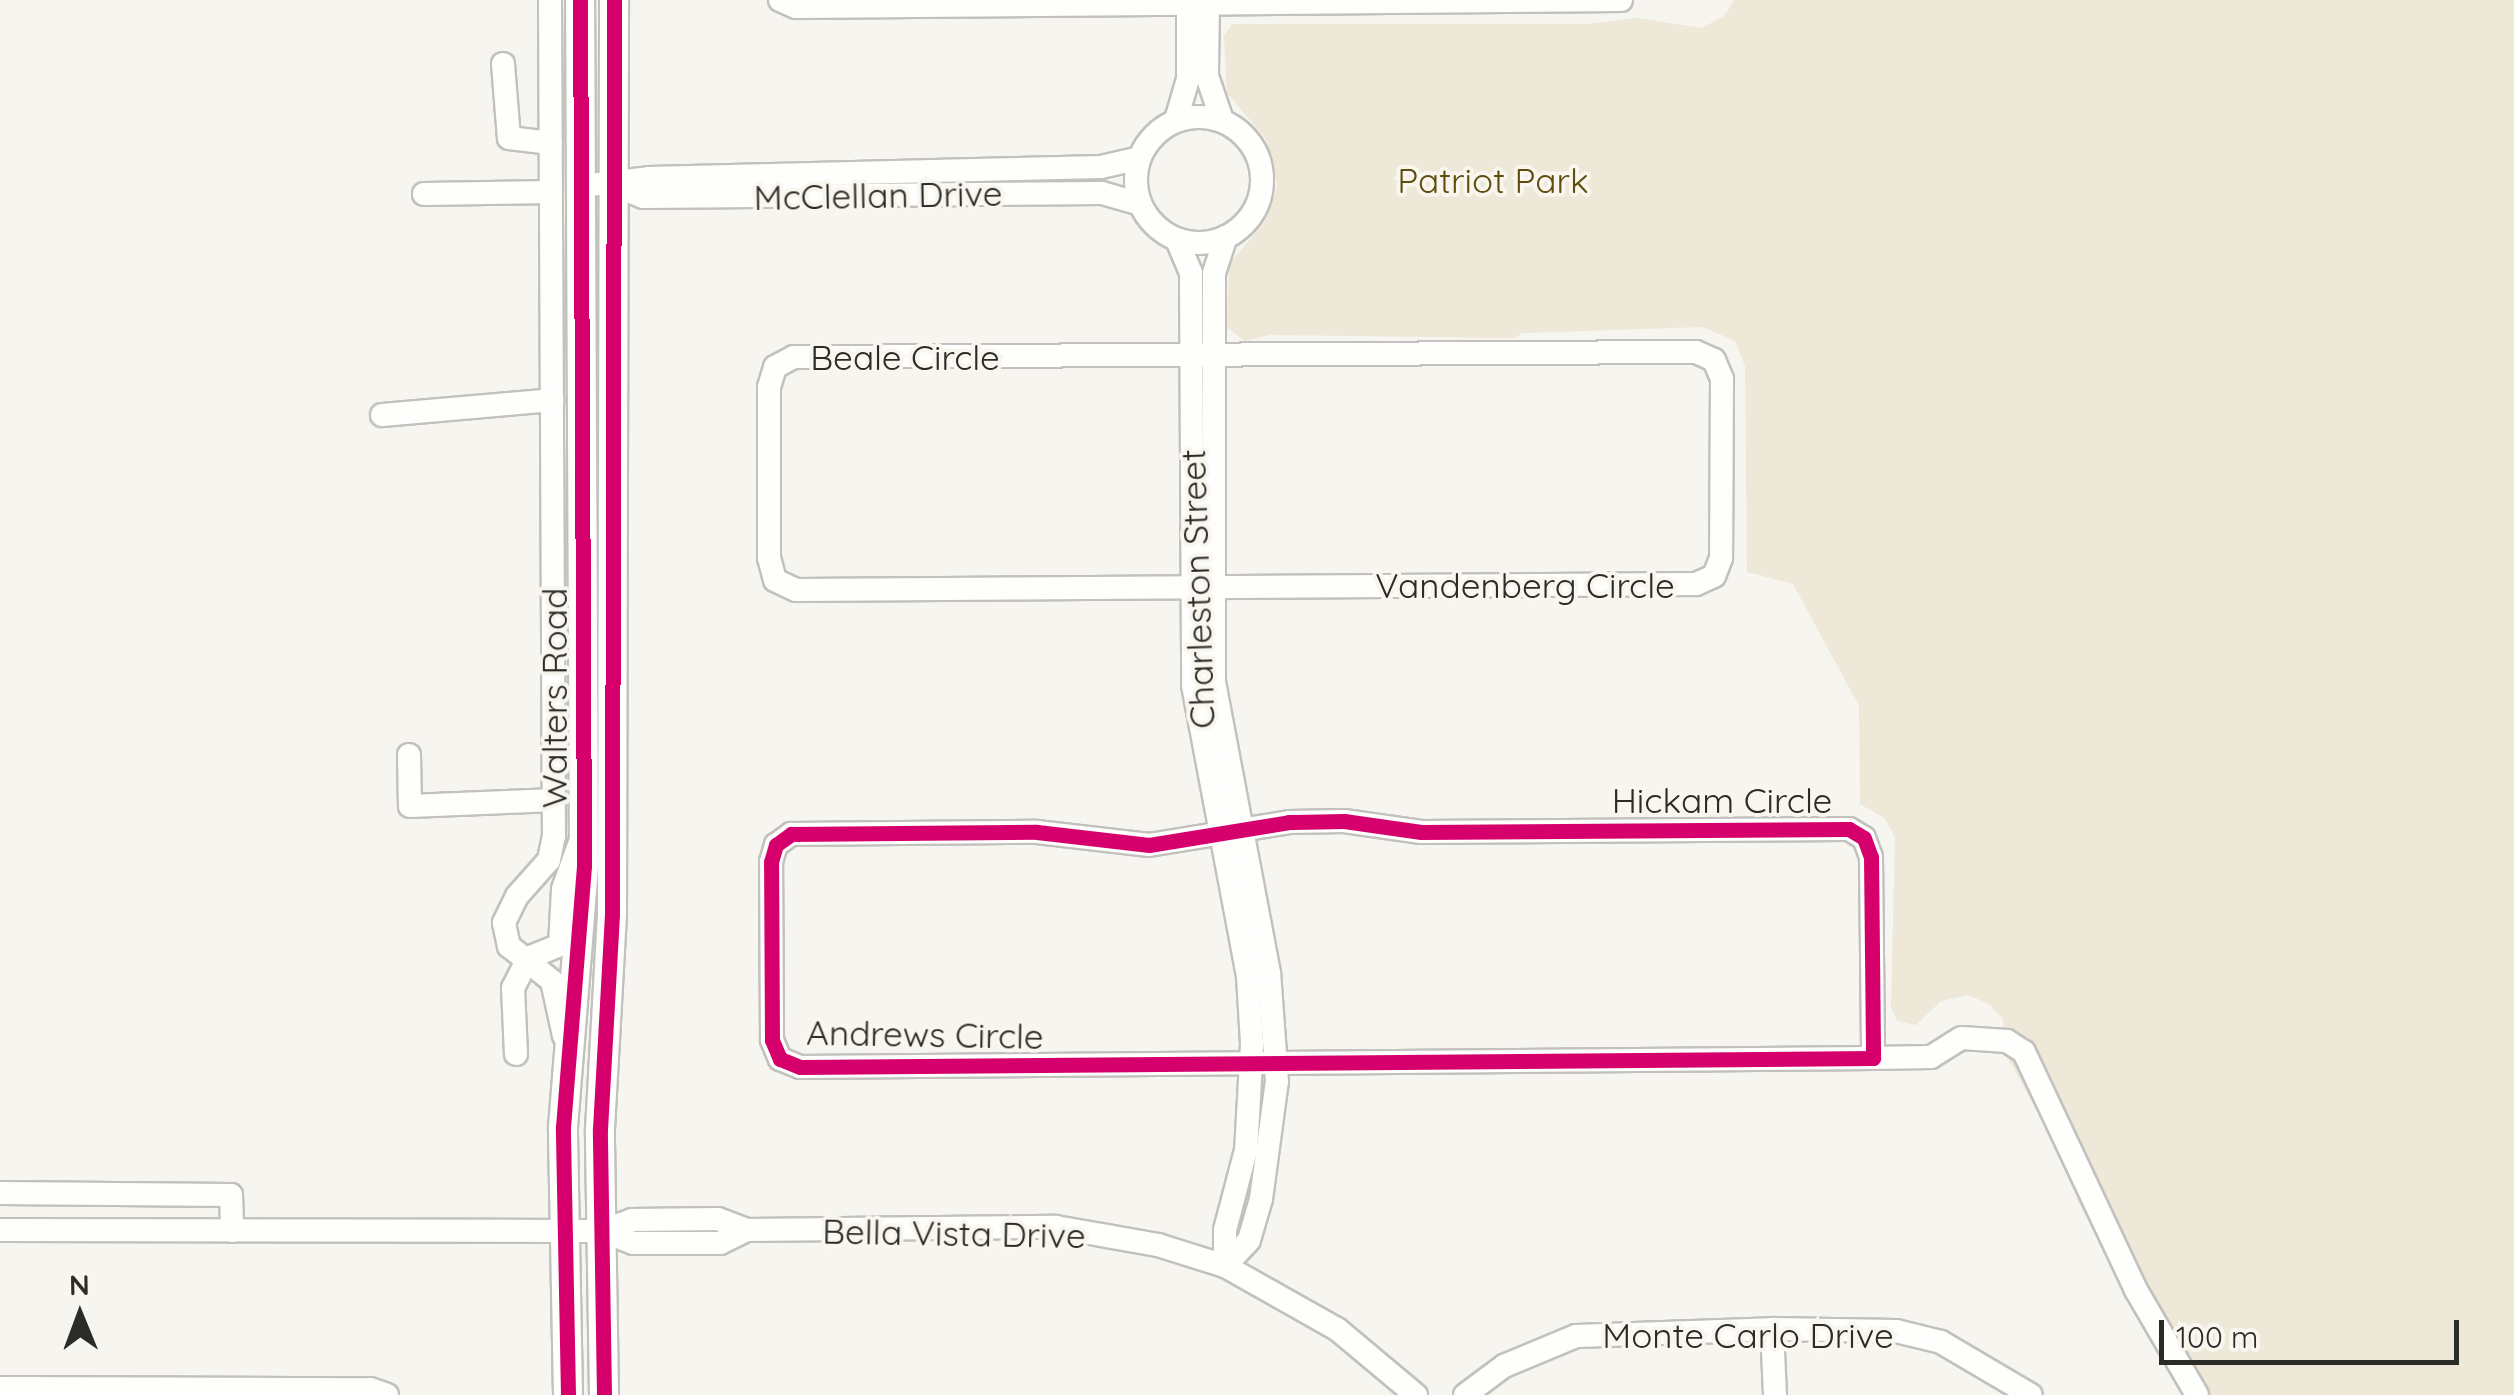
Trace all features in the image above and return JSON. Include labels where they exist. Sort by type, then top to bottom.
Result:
[{"type":"main road","name":"Walters Road","points":[[568,1395],[568,1060],[584,828],[580,0]]},
{"type":"main road","name":"Walters Road","points":[[604,1395],[600,1129],[612,914],[614,0]]},
{"type":"street","name":"Walters Road","points":[[550,0],[555,800],[550,860],[517,896],[504,923],[509,946],[552,981],[568,1060]]},
{"type":"street","points":[[780,0],[796,8],[1621,0]]},
{"type":"street","points":[[1198,2],[1207,76],[1222,120],[1250,145],[1261,179],[1259,203],[1226,237],[1177,240],[1140,204],[1139,158],[1176,120],[1188,80],[1198,2]]},
{"type":"street","points":[[503,64],[509,138],[551,144]]},
{"type":"street","points":[[1176,120],[1222,120]]},
{"type":"street","name":"McClellan Drive","points":[[581,186],[616,186],[649,178],[1101,168],[1139,158]]},
{"type":"street","name":"McClellan Drive","points":[[616,186],[643,197],[1102,193],[1140,204]]},
{"type":"street","points":[[424,194],[552,192]]},
{"type":"street","name":"Charleston Street","points":[[1203,586],[1214,273],[1226,237]]},
{"type":"street","name":"Charleston Street","points":[[1177,240],[1191,273],[1190,356],[1203,586],[1248,976],[1252,1065],[1246,1150],[1225,1230],[1225,1266]]},
{"type":"street","name":"Vandenberg Circle","points":[[1203,586],[1696,584],[1714,576],[1720,558],[1722,379],[1714,360],[1696,352],[1214,356]]},
{"type":"street","name":"Beale Circle","points":[[1203,586],[796,590],[775,580],[769,558],[769,387],[774,368],[794,358],[1214,356]]},
{"type":"street","points":[[382,416],[552,400]]},
{"type":"street","points":[[409,755],[410,806],[555,800]]},
{"type":"street","name":"Hickam Circle","points":[[1231,833],[1326,822],[1421,832],[1849,829],[1864,838],[1871,858],[1873,1058]]},
{"type":"street","name":"Walters Road","points":[[528,958],[560,945],[563,889],[584,828]]},
{"type":"street","name":"Andrews Circle","points":[[1231,833],[1149,845],[1037,832],[791,834],[776,845],[771,862],[772,1040],[780,1059],[800,1067],[1277,1065]]},
{"type":"street","name":"Charleston Street","points":[[1225,1266],[1249,1240],[1261,1200],[1277,1065],[1269,973],[1231,833]]},
{"type":"street","points":[[516,1054],[513,988],[528,958]]},
{"type":"street","points":[[1277,1065],[1931,1057],[1962,1038],[2007,1041],[2024,1052],[2136,1290],[2197,1395]]},
{"type":"street","points":[[0,1193],[231,1195],[232,1231]]},
{"type":"street","name":"Bella Vista Drive","points":[[0,1230],[565,1231],[602,1230],[632,1220],[718,1218],[746,1230],[1056,1227],[1158,1245],[1225,1266],[1337,1329],[1416,1395]]},
{"type":"street","points":[[1772,1328],[1775,1395]]},
{"type":"street","name":"Monte Carlo Drive","points":[[1465,1395],[1504,1366],[1576,1336],[1772,1328],[1896,1331],[1940,1342],[2031,1395]]},
{"type":"street","points":[[0,1388],[370,1389],[387,1395]]},
{"type":"green space","name":"Patriot Park","points":[[1734,0],[2514,0],[2514,1395],[2187,1395],[2076,1198],[2084,1196],[2006,1055],[2003,1019],[1989,1004],[1968,995],[1941,1001],[1916,1025],[1897,1021],[1891,1007],[1895,837],[1884,818],[1860,804],[1859,706],[1793,584],[1747,572],[1745,366],[1735,341],[1703,327],[1522,333],[1515,338],[1269,335],[1245,341],[1227,327],[1229,264],[1265,222],[1277,186],[1266,139],[1227,93],[1224,36],[1232,24],[1586,24],[1637,18],[1702,28],[1724,16]]},
{"type":"cycle path","points":[[568,1395],[563,1127],[584,866],[580,0]]},
{"type":"cycle path","points":[[604,1395],[600,1129],[612,914],[614,0]]},
{"type":"cycle path","points":[[1344,821],[1421,832],[1849,829],[1864,838],[1871,857],[1873,1058],[800,1067],[780,1059],[772,1040],[771,862],[776,845],[791,834],[1037,832],[1149,845],[1289,822],[1344,821]]}]
